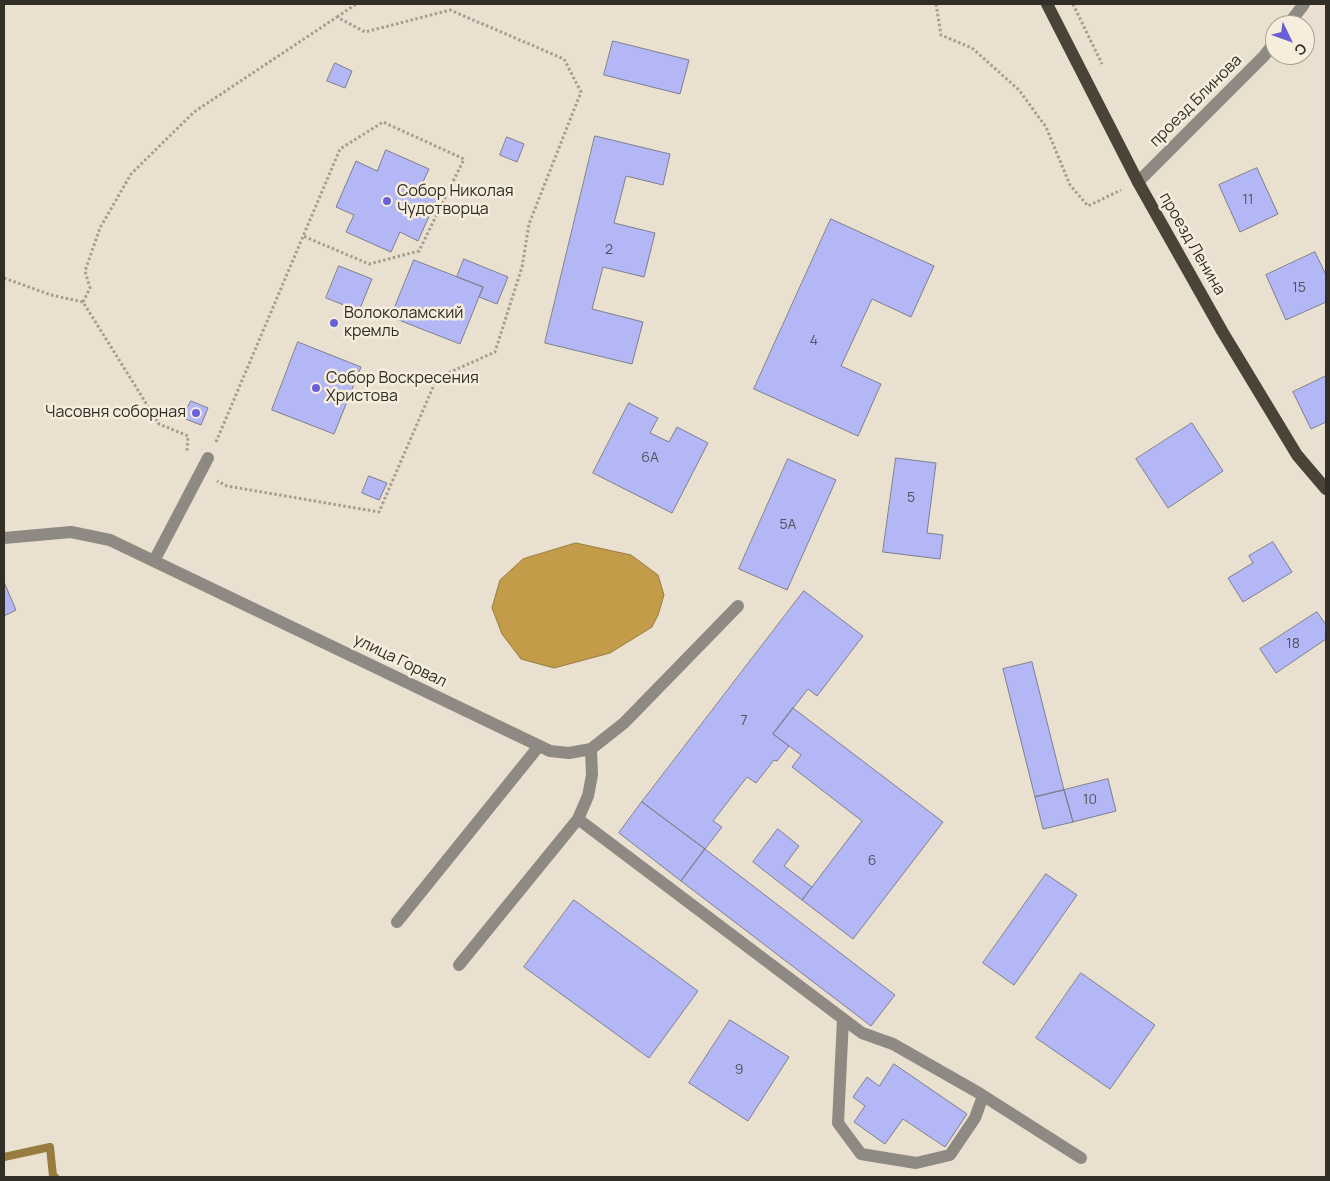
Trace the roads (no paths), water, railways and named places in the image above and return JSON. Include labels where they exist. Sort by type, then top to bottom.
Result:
[{"type":"main road","name":"проезд Ленина","points":[[1047,4],[1138,182],[1222,331],[1297,455],[1326,489]]},
{"type":"street","points":[[1296,15],[1304,4]]},
{"type":"street","name":"проезд Блинова","points":[[1138,182],[1265,55]]},
{"type":"street","points":[[154,561],[208,458]]},
{"type":"street","name":"улица Горвал","points":[[4,538],[71,532],[110,540],[550,751],[569,753],[592,749]]},
{"type":"street","points":[[459,965],[578,819],[588,796],[592,775],[592,749],[624,723],[738,606]]},
{"type":"street","points":[[397,922],[539,746]]},
{"type":"street","points":[[578,819],[862,1033],[893,1044],[983,1096],[1081,1158]]},
{"type":"street","points":[[843,1019],[838,1124],[860,1154],[916,1163],[950,1155],[975,1118],[983,1096]]},
{"type":"waterway","points":[[4,1157],[50,1147],[53,1176],[55,1177]]},
{"type":"place","name":"Собор Николая Чудотворца","points":[[387,201]]},
{"type":"place","name":"Волоколамский кремль","points":[[334,323]]},
{"type":"place","name":"Собор Воскресения Христова","points":[[316,388]]},
{"type":"place","name":"Часовня соборная","points":[[196,413]]}]
